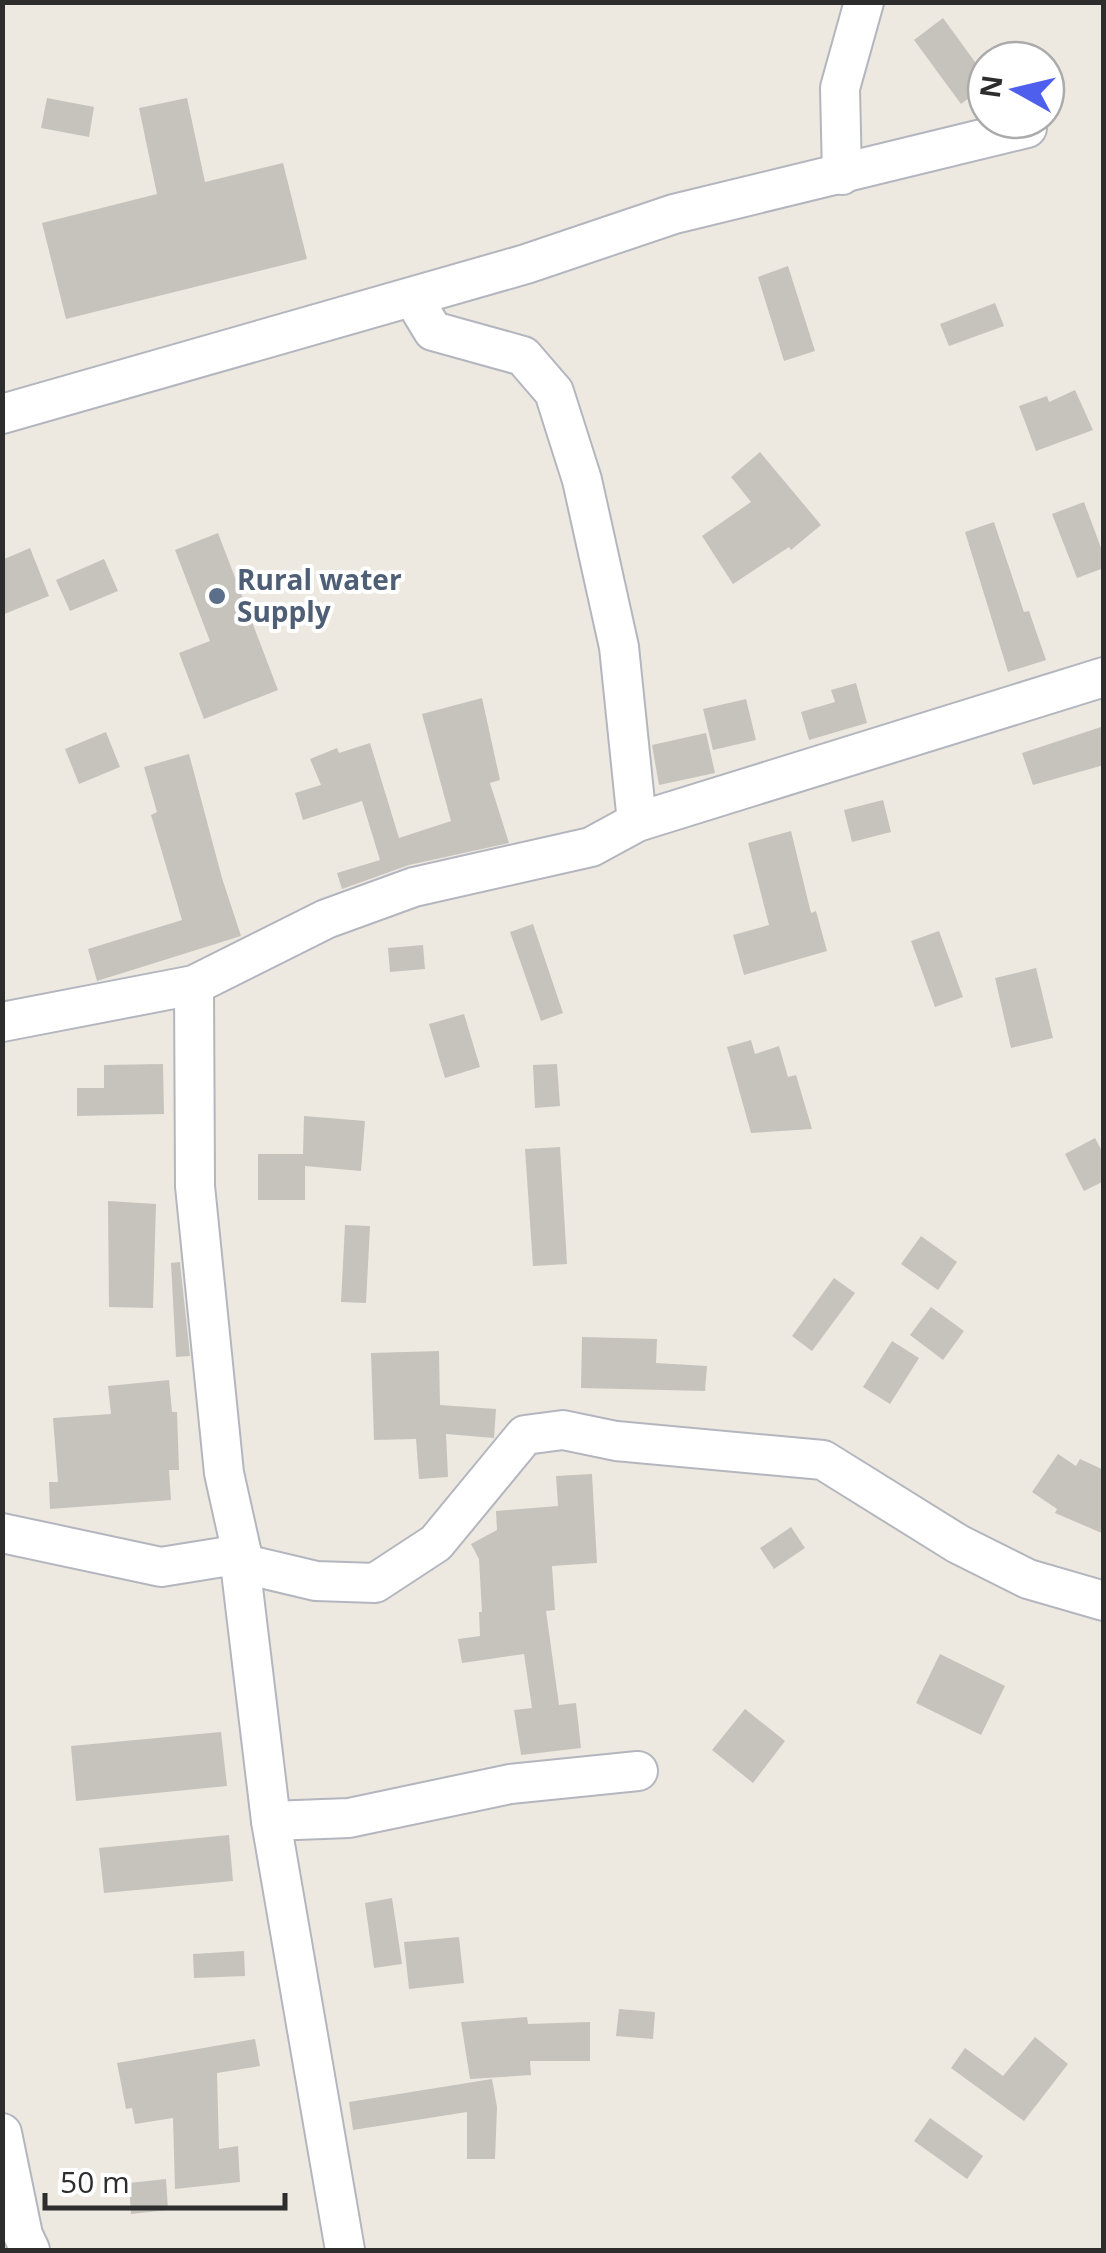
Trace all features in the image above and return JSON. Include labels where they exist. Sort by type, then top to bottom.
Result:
[{"type":"street","points":[[842,175],[840,88],[864,2]]},
{"type":"street","points":[[2,414],[413,298],[674,214],[980,140]]},
{"type":"street","points":[[413,298],[433,331],[523,356],[554,392],[582,480],[619,647],[636,822]]},
{"type":"street","points":[[2,1022],[194,984],[326,919],[414,887],[591,847],[636,822],[1104,677]]},
{"type":"street","points":[[194,984],[194,1186],[224,1472],[241,1558],[271,1821],[345,2250]]},
{"type":"street","points":[[2,1533],[162,1567],[241,1558],[316,1581],[375,1584],[436,1543],[524,1435],[564,1430],[616,1441],[824,1460],[958,1544],[1028,1578],[1104,1601]]},
{"type":"street","points":[[271,1821],[349,1818],[510,1784],[638,1771]]},
{"type":"street","points":[[2,2133],[30,2250]]},
{"type":"building","points":[[943,18],[966,50],[966,100],[961,104],[914,40]]},
{"type":"building","points":[[47,98],[94,107],[89,137],[41,128]]},
{"type":"building","points":[[187,98],[205,182],[283,163],[307,259],[66,319],[42,223],[157,194],[139,108]]},
{"type":"building","points":[[788,266],[815,351],[784,361],[758,277]]},
{"type":"building","points":[[995,303],[1004,326],[949,346],[940,324]]},
{"type":"building","points":[[1075,390],[1093,430],[1036,451],[1019,406],[1047,396],[1049,402]]},
{"type":"building","points":[[760,452],[821,525],[791,550],[789,547],[733,584],[702,536],[751,502],[731,477]]},
{"type":"building","points":[[1084,502],[1104,556],[1104,568],[1077,578],[1052,514]]},
{"type":"building","points":[[994,522],[1024,612],[1029,611],[1046,660],[1008,672],[965,532]]},
{"type":"building","name":"Rural water Supply","points":[[218,533],[278,690],[204,719],[179,653],[210,641],[175,550]]},
{"type":"building","points":[[30,548],[49,596],[2,615],[2,560]]},
{"type":"building","points":[[104,559],[118,591],[70,611],[56,580]]},
{"type":"building","points":[[856,683],[867,723],[809,740],[801,712],[835,702],[831,690]]},
{"type":"building","points":[[482,698],[500,780],[490,783],[509,843],[409,865],[342,889],[337,873],[380,860],[362,801],[303,820],[295,793],[321,785],[310,759],[337,748],[339,753],[370,743],[399,838],[451,821],[422,714]]},
{"type":"building","points":[[746,699],[756,740],[713,750],[703,709]]},
{"type":"building","points":[[1104,726],[1104,765],[1033,785],[1022,753]]},
{"type":"building","points":[[106,732],[120,767],[79,784],[65,749]]},
{"type":"building","points":[[706,733],[715,773],[659,785],[652,745]]},
{"type":"building","points":[[189,754],[241,936],[97,981],[88,949],[182,920],[151,815],[157,812],[144,767]]},
{"type":"building","points":[[883,800],[891,832],[852,842],[844,810]]},
{"type":"building","points":[[791,831],[811,913],[816,911],[827,951],[744,975],[733,935],[769,925],[748,843]]},
{"type":"building","points":[[533,924],[563,1013],[541,1021],[510,932]]},
{"type":"building","points":[[939,931],[963,997],[935,1007],[911,941]]},
{"type":"building","points":[[423,945],[425,969],[390,972],[388,948]]},
{"type":"building","points":[[1036,968],[1053,1038],[1011,1048],[995,978]]},
{"type":"building","points":[[464,1014],[480,1067],[445,1078],[429,1024]]},
{"type":"building","points":[[751,1040],[755,1054],[779,1046],[788,1077],[796,1075],[812,1129],[751,1133],[727,1047]]},
{"type":"building","points":[[163,1064],[164,1114],[77,1116],[77,1088],[104,1088],[104,1065]]},
{"type":"building","points":[[557,1064],[560,1106],[535,1108],[533,1065]]},
{"type":"building","points":[[304,1116],[365,1121],[361,1171],[305,1166],[305,1200],[258,1200],[258,1154],[303,1154]]},
{"type":"building","points":[[1095,1138],[1104,1155],[1104,1181],[1084,1191],[1065,1154]]},
{"type":"building","points":[[560,1147],[567,1264],[533,1266],[525,1149]]},
{"type":"building","points":[[108,1201],[156,1204],[153,1308],[109,1307]]},
{"type":"building","points":[[345,1225],[370,1226],[366,1303],[341,1302]]},
{"type":"building","points":[[921,1236],[957,1262],[938,1290],[901,1264]]},
{"type":"building","points":[[180,1262],[190,1356],[176,1357],[171,1263]]},
{"type":"building","points":[[834,1278],[855,1293],[812,1351],[792,1336]]},
{"type":"building","points":[[931,1307],[964,1331],[943,1360],[910,1335]]},
{"type":"building","points":[[582,1337],[657,1339],[656,1363],[707,1366],[705,1391],[581,1388]]},
{"type":"building","points":[[892,1341],[919,1358],[890,1404],[863,1387]]},
{"type":"building","points":[[439,1351],[440,1405],[496,1409],[494,1438],[446,1434],[448,1477],[419,1479],[416,1439],[374,1440],[371,1353]]},
{"type":"building","points":[[169,1380],[172,1412],[177,1412],[179,1470],[169,1470],[171,1500],[50,1509],[49,1482],[58,1482],[53,1418],[111,1414],[108,1386]]},
{"type":"building","points":[[1058,1454],[1076,1466],[1080,1459],[1104,1470],[1104,1534],[1055,1513],[1057,1509],[1032,1492]]},
{"type":"building","points":[[592,1474],[597,1563],[552,1566],[555,1610],[546,1611],[559,1705],[576,1703],[581,1748],[521,1755],[514,1710],[532,1708],[524,1654],[462,1663],[458,1639],[480,1636],[482,1612],[479,1559],[471,1544],[497,1530],[496,1511],[558,1506],[556,1476]]},
{"type":"building","points":[[791,1527],[805,1548],[774,1569],[760,1548]]},
{"type":"building","points":[[940,1654],[1005,1686],[981,1735],[916,1703]]},
{"type":"building","points":[[745,1709],[785,1741],[753,1783],[712,1750]]},
{"type":"building","points":[[221,1732],[227,1786],[76,1801],[71,1746]]},
{"type":"building","points":[[229,1835],[233,1881],[104,1893],[99,1848]]},
{"type":"building","points":[[392,1898],[402,1964],[374,1968],[365,1903]]},
{"type":"building","points":[[459,1937],[464,1983],[409,1989],[404,1942]]},
{"type":"building","points":[[244,1951],[245,1976],[194,1978],[193,1954]]},
{"type":"building","points":[[619,2009],[655,2012],[653,2039],[616,2036]]},
{"type":"building","points":[[527,2017],[528,2024],[590,2022],[590,2061],[530,2061],[531,2075],[470,2079],[461,2022]]},
{"type":"building","points":[[1035,2037],[1068,2064],[1024,2121],[951,2068],[965,2048],[1003,2076]]},
{"type":"building","points":[[255,2039],[260,2066],[217,2073],[219,2149],[238,2146],[240,2182],[175,2189],[173,2118],[135,2124],[132,2108],[126,2109],[117,2063]]},
{"type":"building","points":[[492,2079],[497,2107],[495,2159],[467,2159],[467,2112],[353,2130],[349,2102]]},
{"type":"building","points":[[930,2118],[983,2156],[967,2179],[914,2141]]},
{"type":"building","points":[[166,2179],[168,2210],[131,2214],[129,2183]]},
{"type":"place","name":"Rural water Supply","points":[[217,596]]}]
